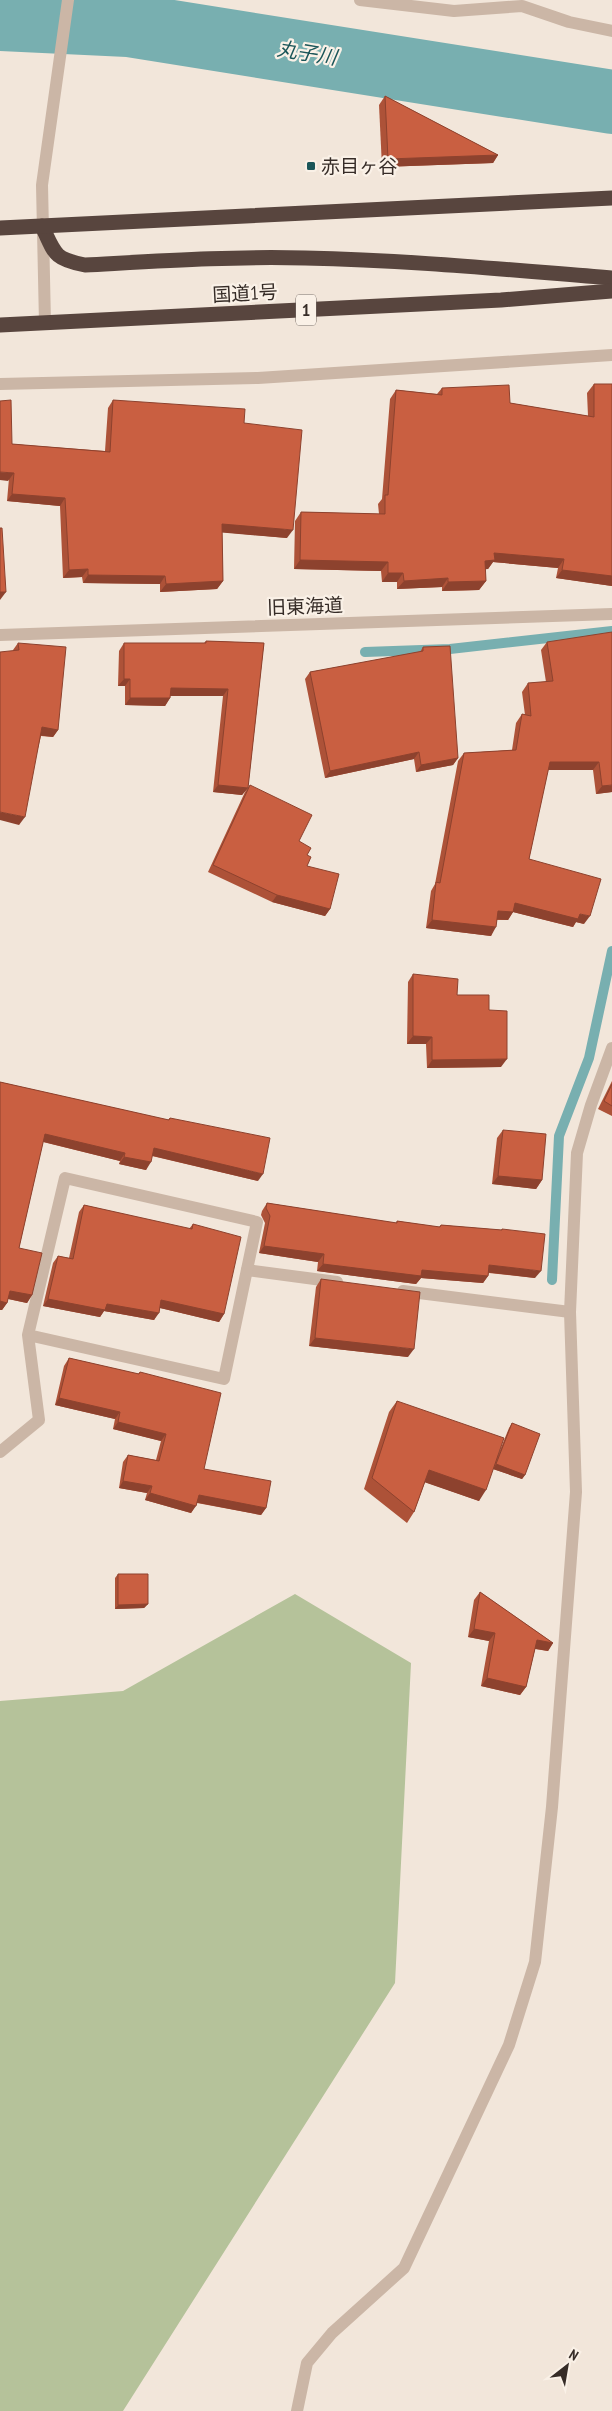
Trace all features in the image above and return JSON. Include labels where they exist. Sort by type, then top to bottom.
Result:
[{"type":"highway","points":[[0,228],[612,198]]},
{"type":"highway","points":[[42,226],[54,250],[64,261],[86,265],[238,258],[384,260],[612,278]]},
{"type":"highway","name":"国道1号","points":[[0,325],[501,300],[612,292]]},
{"type":"street","points":[[45,324],[42,185],[68,0]]},
{"type":"street","points":[[360,0],[454,10],[522,3],[569,22],[612,31]]},
{"type":"street","points":[[0,384],[258,378],[612,355]]},
{"type":"street","name":"旧東海道","points":[[0,635],[612,614]]},
{"type":"street","points":[[297,2411],[307,2363],[332,2334],[404,2268],[408,2261],[509,2045],[534,1962],[552,1807],[576,1492],[570,1312],[577,1153],[591,1105],[612,1048]]},
{"type":"street","points":[[0,1452],[39,1420],[28,1336],[65,1178],[257,1222],[224,1379],[28,1336]]},
{"type":"street","points":[[247,1270],[345,1283]]},
{"type":"street","points":[[394,1290],[570,1312]]},
{"type":"green space","points":[[295,1594],[411,1663],[395,1983],[123,2411],[0,2411],[0,1701],[123,1691]]},
{"type":"building","points":[[385,96],[498,155],[388,159]]},
{"type":"building","points":[[594,384],[612,384],[612,576],[562,570],[564,559],[494,553],[495,560],[485,561],[486,581],[448,582],[448,578],[404,581],[403,573],[388,573],[388,562],[300,560],[301,512],[385,514],[385,495],[388,495],[396,390],[442,395],[442,388],[509,385],[510,403],[594,417]]},
{"type":"building","points":[[11,400],[12,444],[110,452],[113,400],[245,409],[244,423],[302,430],[293,530],[222,524],[223,581],[166,584],[165,576],[88,575],[88,569],[69,570],[65,498],[12,494],[14,473],[0,472],[0,401]]},
{"type":"building","points":[[0,528],[2,528],[6,592],[0,592]]},
{"type":"building","points":[[612,632],[612,785],[602,786],[599,762],[550,762],[529,859],[601,879],[590,916],[580,914],[578,919],[515,903],[513,912],[498,911],[496,927],[432,920],[436,882],[440,883],[464,753],[516,750],[522,714],[531,716],[528,683],[553,681],[547,642]]},
{"type":"building","points":[[206,641],[264,643],[248,788],[218,785],[228,689],[171,688],[170,698],[130,698],[130,679],[124,679],[124,643],[206,643]]},
{"type":"building","points":[[18,643],[66,647],[58,730],[42,727],[25,817],[0,812],[0,652],[19,650]]},
{"type":"building","points":[[450,646],[458,758],[421,765],[419,752],[330,771],[310,672],[423,651],[423,647]]},
{"type":"building","points":[[250,785],[312,815],[299,841],[311,848],[307,855],[311,857],[307,866],[339,874],[330,909],[277,895],[213,865]]},
{"type":"building","points":[[413,974],[458,979],[457,995],[489,995],[489,1010],[507,1011],[507,1059],[432,1060],[432,1037],[413,1036]]},
{"type":"building","points":[[0,1082],[169,1120],[170,1118],[270,1138],[263,1174],[154,1148],[151,1162],[124,1157],[125,1153],[45,1134],[19,1248],[42,1253],[32,1295],[10,1291],[7,1303],[0,1301]]},
{"type":"building","points":[[612,1084],[612,1106],[604,1101]]},
{"type":"building","points":[[503,1130],[546,1134],[542,1180],[498,1176]]},
{"type":"building","points":[[267,1203],[397,1223],[397,1221],[440,1227],[441,1225],[502,1229],[545,1234],[541,1271],[489,1265],[488,1276],[422,1270],[421,1276],[323,1264],[324,1254],[264,1246],[270,1216],[266,1208]]},
{"type":"building","points":[[84,1205],[192,1229],[193,1224],[241,1237],[224,1314],[161,1300],[159,1313],[107,1304],[105,1310],[48,1299],[58,1256],[73,1259]]},
{"type":"building","points":[[321,1279],[420,1292],[414,1349],[315,1338]]},
{"type":"building","points":[[69,1358],[139,1374],[140,1372],[221,1393],[204,1469],[271,1481],[266,1508],[199,1495],[196,1506],[150,1493],[152,1486],[123,1481],[128,1455],[159,1461],[166,1434],[118,1422],[120,1412],[59,1398]]},
{"type":"building","points":[[397,1401],[504,1438],[486,1490],[429,1470],[414,1512],[372,1478]]},
{"type":"building","points":[[512,1423],[540,1434],[525,1475],[496,1464]]},
{"type":"building","points":[[118,1574],[148,1574],[148,1604],[118,1605]]},
{"type":"building","points":[[480,1592],[553,1643],[537,1640],[526,1687],[487,1678],[495,1633],[474,1629]]},
{"type":"waterway","name":"丸子川","points":[[0,19],[128,25],[612,102]]},
{"type":"waterway","points":[[365,652],[450,649],[612,631]]},
{"type":"waterway","points":[[552,1280],[559,1136],[589,1058],[612,951]]},
{"type":"place","name":"赤目ヶ谷","points":[[311,166]]}]
